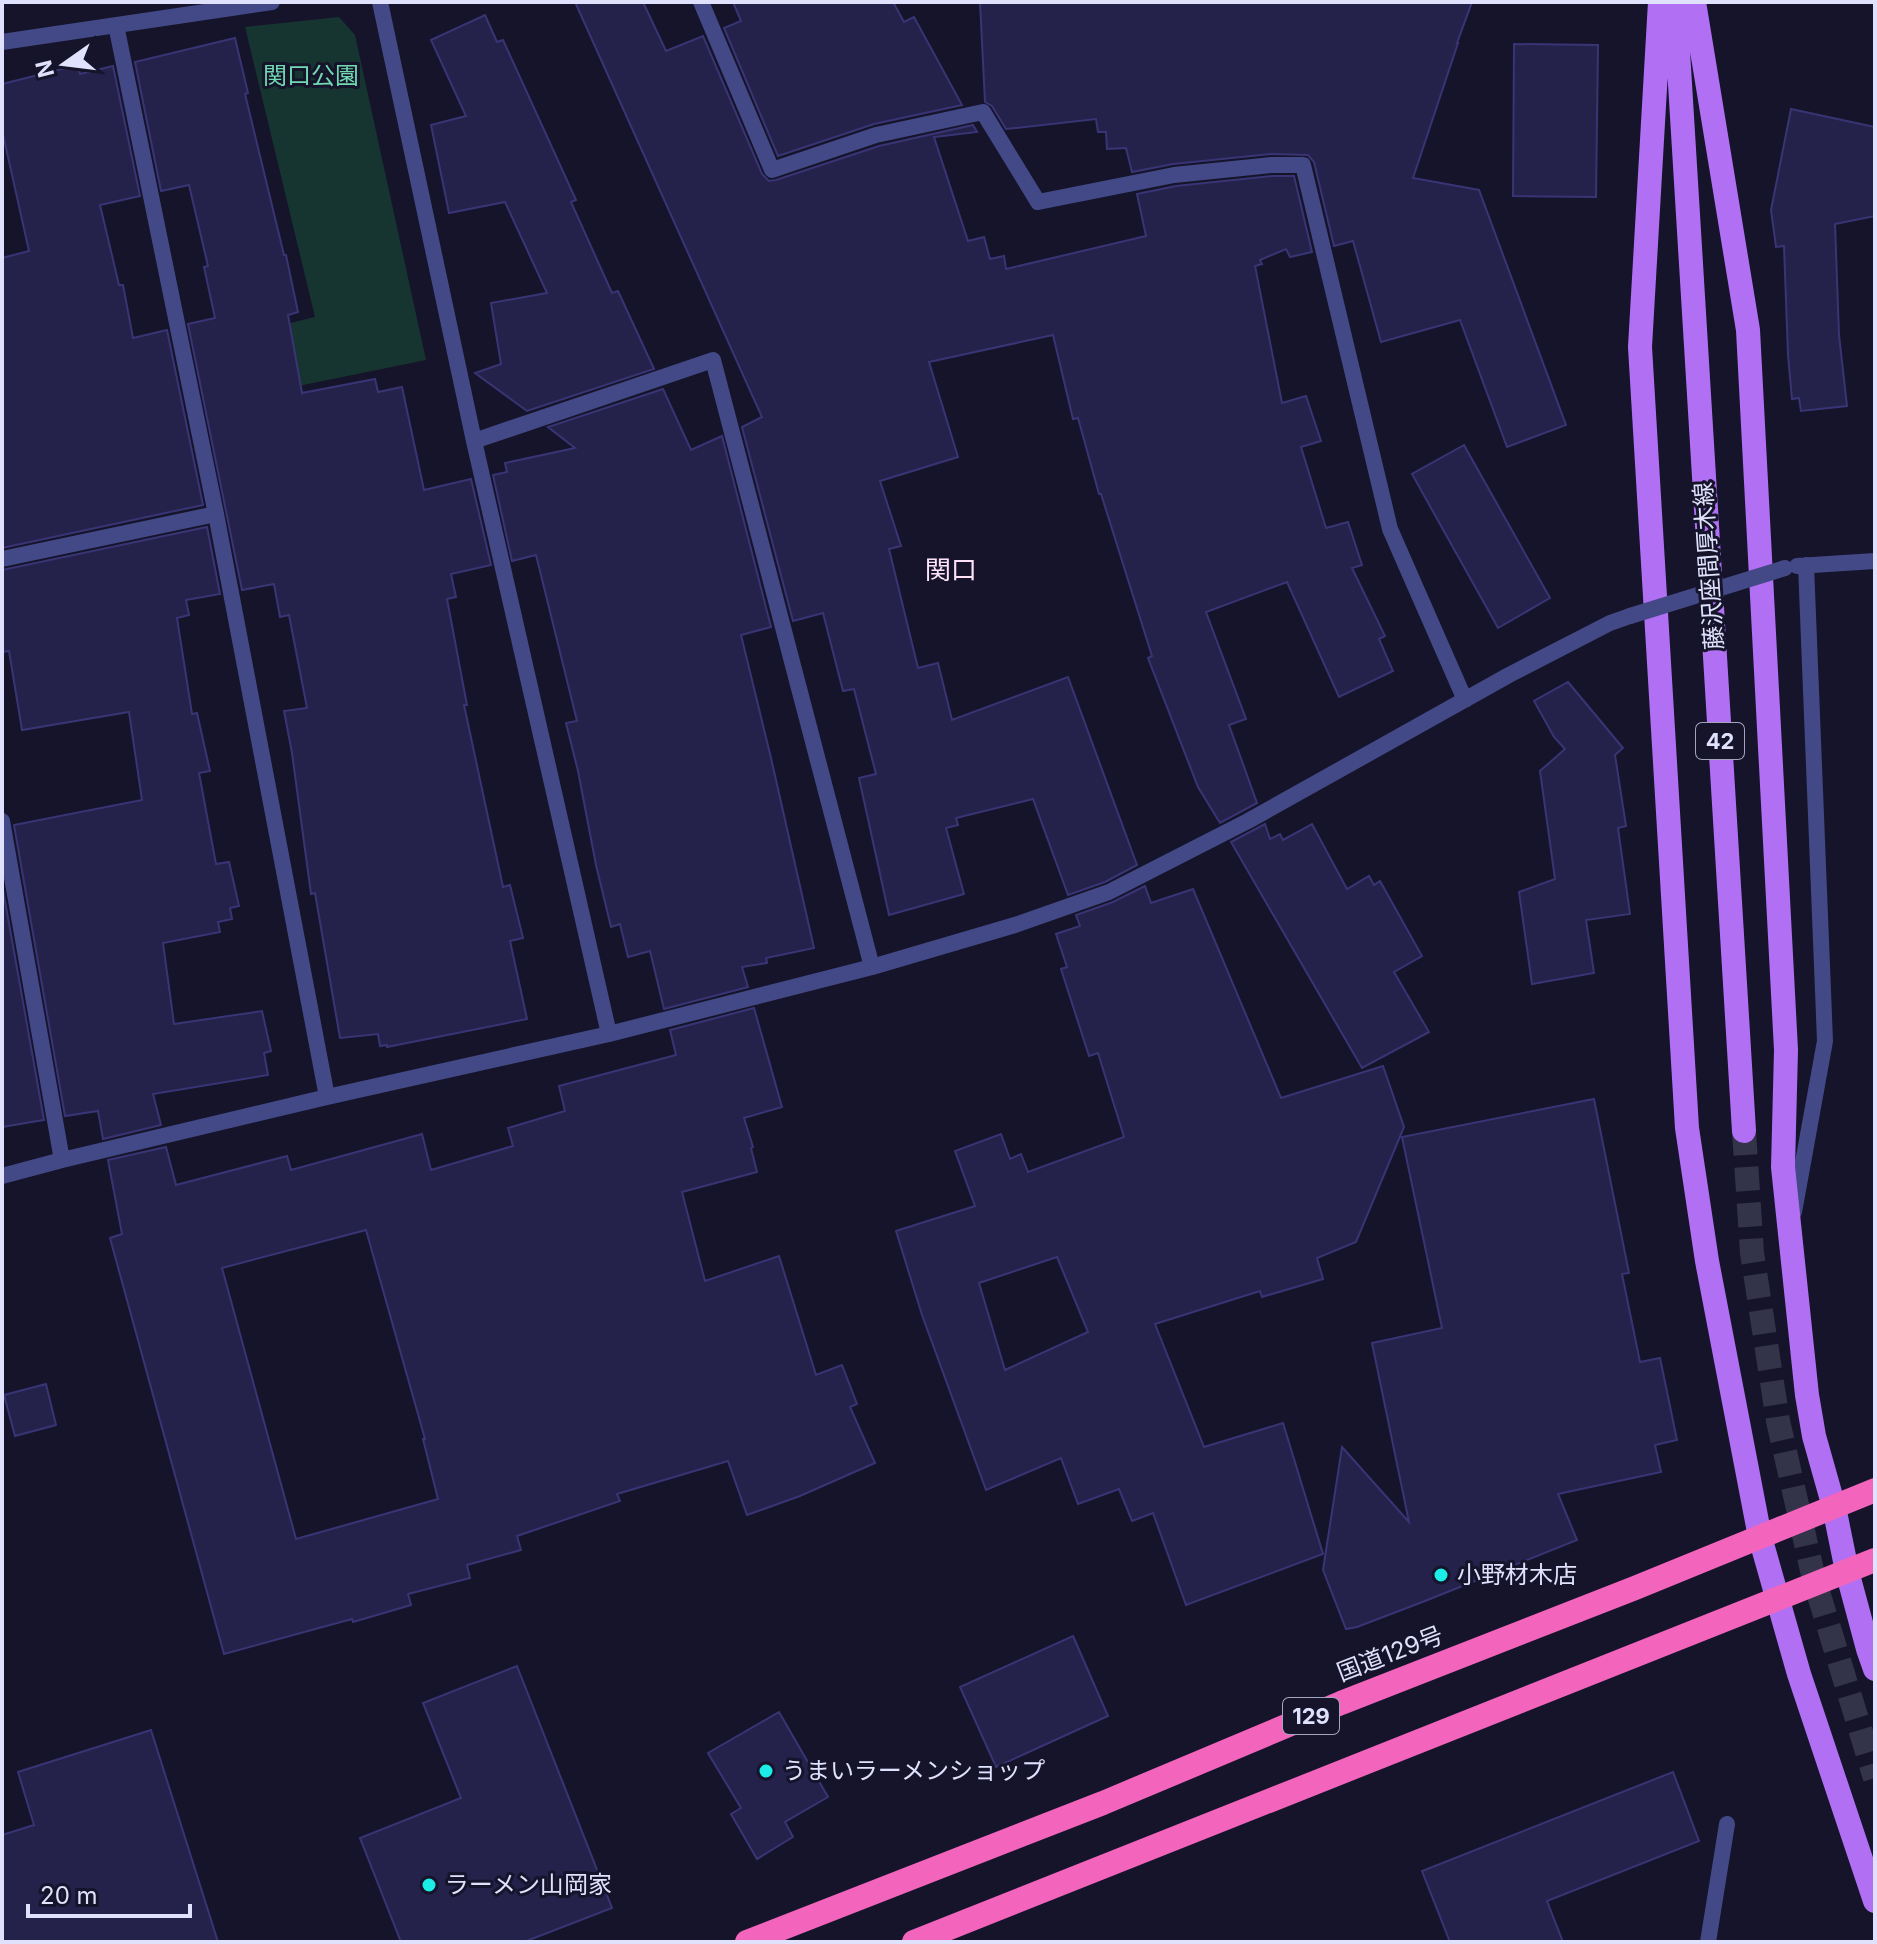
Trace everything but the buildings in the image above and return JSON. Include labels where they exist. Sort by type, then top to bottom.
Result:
[{"type":"highway","name":"国道129号","points":[[747,1942],[1103,1803],[1341,1703],[1875,1490]]},
{"type":"highway","points":[[914,1942],[1875,1560]]},
{"type":"main road","points":[[1660,2],[1640,347],[1687,1128],[1707,1261],[1760,1537],[1799,1674],[1875,1901]]},
{"type":"main road","name":"藤沢座間厚木線","points":[[1675,2],[1744,1131]]},
{"type":"main road","points":[[1694,2],[1748,330],[1786,1050],[1783,1167],[1807,1395],[1847,1571],[1875,1669]]},
{"type":"street","points":[[2,42],[272,2]]},
{"type":"street","points":[[380,2],[474,441],[609,1034]]},
{"type":"street","points":[[701,2],[772,170],[876,135],[983,112],[1038,202],[1174,175],[1303,165],[1390,529],[1465,700]]},
{"type":"street","points":[[116,25],[216,514],[327,1097]]},
{"type":"street","points":[[474,441],[713,360],[872,967]]},
{"type":"street","points":[[2,559],[216,514]]},
{"type":"street","points":[[2,1176],[327,1097],[609,1034],[872,967],[1015,925],[1109,892],[1248,821],[1610,623],[1785,568],[1875,561]]},
{"type":"street","points":[[1790,1236],[1825,1041],[1806,565]]},
{"type":"street","points":[[2,821],[62,1160]]},
{"type":"street","points":[[1708,1942],[1727,1824]]},
{"type":"green space","name":"関口公園","points":[[339,17],[355,35],[426,360],[220,402],[205,344],[315,317],[245,27]]},
{"type":"tunnel","points":[[1744,1131],[1752,1253],[1778,1421],[1814,1579],[1875,1778]]},
{"type":"place","name":"小野材木店","points":[[1441,1575]]},
{"type":"place","name":"うまいラーメンショップ","points":[[766,1771]]},
{"type":"place","name":"ラーメン山岡家","points":[[429,1885]]},
{"type":"district","name":"関口","points":[[951,570]]}]
